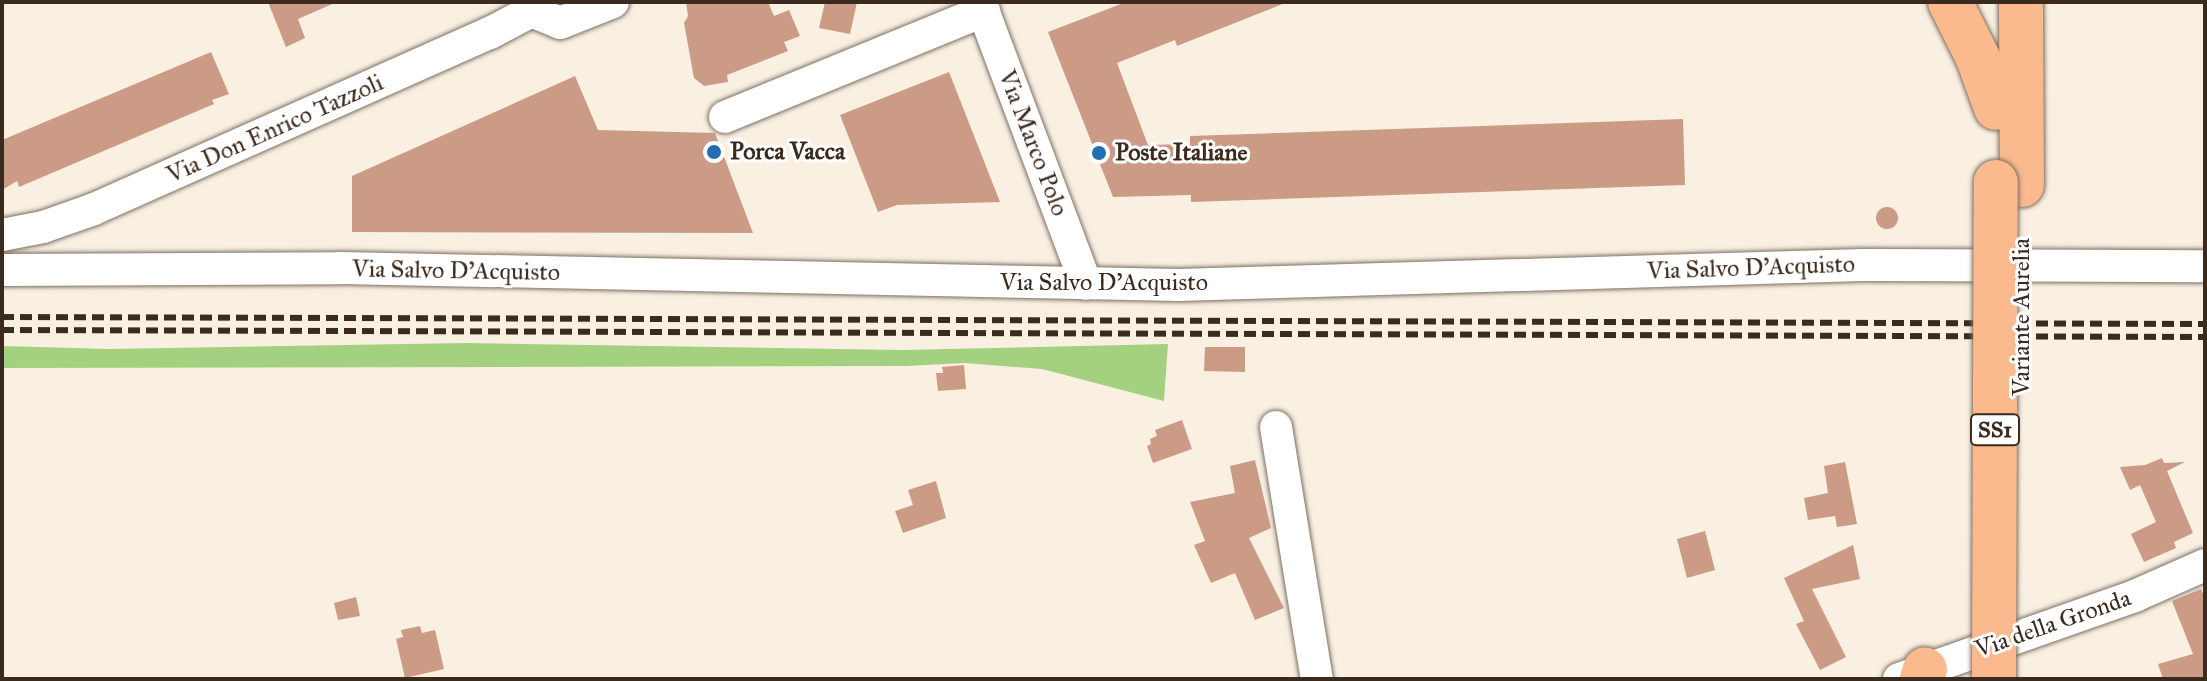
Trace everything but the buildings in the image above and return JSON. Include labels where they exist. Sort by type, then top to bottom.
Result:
[{"type":"highway","points":[[1950,2],[1978,58],[1996,108]]},
{"type":"highway","name":"Variante Aurelia","points":[[1996,2],[1996,108],[2009,183],[2020,679]]},
{"type":"highway","name":"Variante Aurelia","points":[[1994,679],[2009,183],[2021,2]]},
{"type":"street","points":[[535,6],[560,23],[613,2]]},
{"type":"street","name":"Via Don Enrico Tazzoli","points":[[2,235],[43,227],[94,209],[490,33],[535,6]]},
{"type":"street","points":[[725,117],[982,6]]},
{"type":"street","name":"Via Marco Polo","points":[[982,6],[1086,284]]},
{"type":"street","name":"Via Salvo D'Acquisto","points":[[2,270],[341,268],[1179,285],[1922,263],[2205,266]]},
{"type":"street","points":[[1276,427],[1317,679]]},
{"type":"street","name":"Via della Gronda","points":[[1916,676],[2122,601],[2205,565]]},
{"type":"green space","points":[[466,343],[902,350],[1168,344],[1164,401],[1042,369],[965,363],[906,366],[2,368],[2,346],[109,349]]},
{"type":"railway","points":[[2,317],[2205,324]]},
{"type":"railway","points":[[2,330],[2205,337]]},
{"type":"place","name":"Porca Vacca","points":[[714,152]]},
{"type":"place","name":"Poste Italiane","points":[[1099,153]]}]
